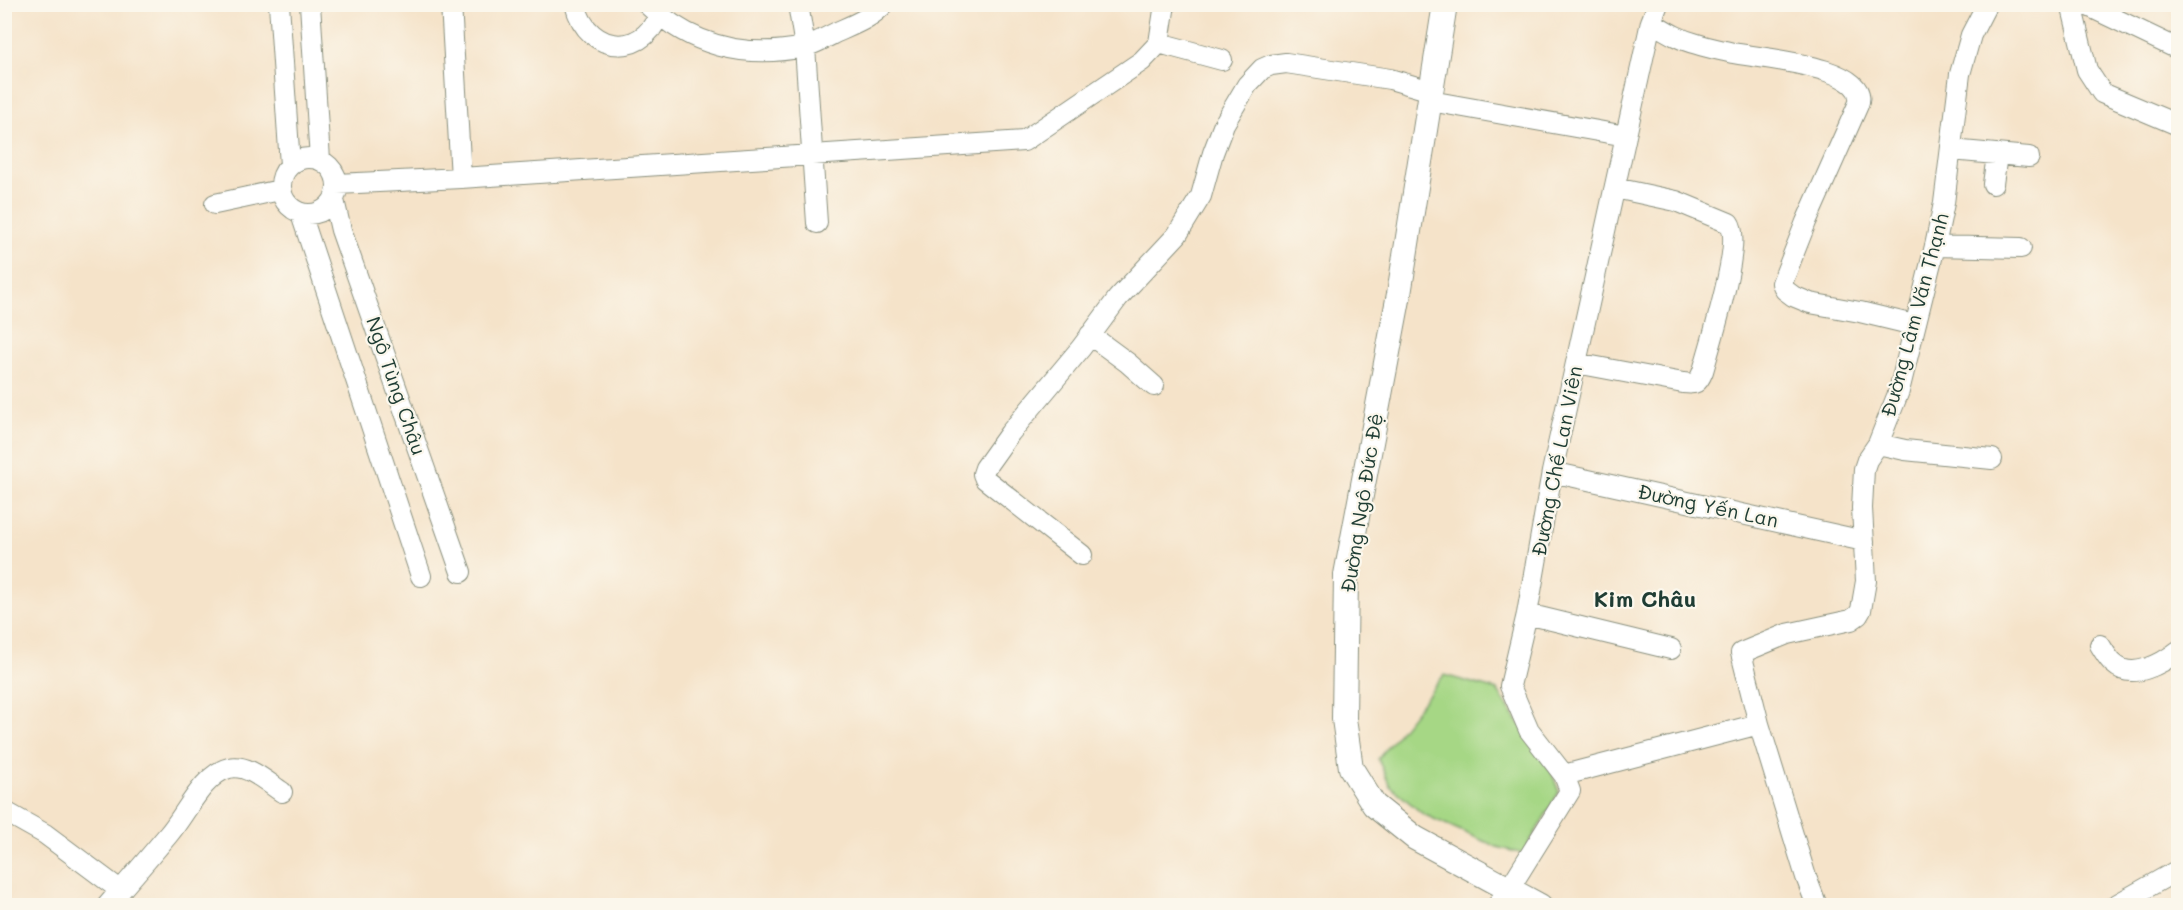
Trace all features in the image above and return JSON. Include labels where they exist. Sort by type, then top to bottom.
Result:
[{"type":"main road","name":"Đường Ngô Đức Đệ","points":[[1445,4],[1400,294],[1346,575],[1344,719],[1351,768],[1374,805],[1415,838],[1503,898],[1540,906]]},
{"type":"street","points":[[279,4],[290,165]]},
{"type":"street","points":[[310,4],[320,160]]},
{"type":"street","points":[[451,4],[461,178]]},
{"type":"street","points":[[575,4],[578,17],[586,30],[598,39],[612,44],[627,44],[641,39],[652,30],[656,9],[694,39],[747,52],[805,47],[873,16],[884,4]]},
{"type":"street","points":[[798,4],[805,47],[817,223]]},
{"type":"street","points":[[336,192],[461,178],[1024,141],[1142,60],[1159,43],[1165,4]]},
{"type":"street","points":[[2070,4],[2087,70],[2102,93],[2178,125]]},
{"type":"street","points":[[2084,4],[2178,49]]},
{"type":"street","name":"Đường Lâm Văn Thạnh","points":[[1759,724],[1740,652],[1787,634],[1851,620],[1861,610],[1866,581],[1862,508],[1864,469],[1878,444],[1894,406],[1935,246],[1951,150],[1960,74],[1971,34],[1986,7]]},
{"type":"street","points":[[1654,13],[1666,32],[1700,45],[1735,53],[1769,57],[1825,71],[1844,78],[1859,90],[1861,97],[1858,105],[1806,222],[1782,283],[1785,290],[1792,296],[1810,303],[1914,325]]},
{"type":"street","name":"Đường Chế Lan Viên","points":[[1564,775],[1529,730],[1510,686],[1527,614],[1552,472],[1654,13]]},
{"type":"street","points":[[1159,43],[1222,60]]},
{"type":"street","points":[[1082,555],[998,490],[985,479],[983,474],[988,462],[1010,433],[1118,298],[1177,235],[1195,208],[1224,124],[1247,85],[1262,69],[1286,63],[1390,79],[1431,96],[1626,136]]},
{"type":"street","points":[[1951,150],[2029,157]]},
{"type":"street","points":[[1993,184],[1997,154]]},
{"type":"street","points":[[301,159],[320,160],[334,172],[336,192],[328,207],[311,215],[301,214],[286,203],[280,190],[282,177],[290,165],[301,159]]},
{"type":"street","points":[[1576,363],[1683,383],[1698,382],[1703,371],[1731,258],[1734,233],[1729,223],[1676,201],[1615,188]]},
{"type":"street","points":[[215,204],[280,190]]},
{"type":"street","name":"Ngô Tùng Châu","points":[[336,192],[341,230],[461,572]]},
{"type":"street","name":"Ngô Tùng Châu","points":[[301,214],[421,576]]},
{"type":"street","points":[[1935,246],[2021,248]]},
{"type":"street","points":[[1090,335],[1154,386]]},
{"type":"street","points":[[1878,444],[1905,450],[1992,459]]},
{"type":"street","name":"Đường Yến Lan","points":[[1552,472],[1864,541]]},
{"type":"street","points":[[1527,614],[1671,649]]},
{"type":"street","points":[[2100,645],[2113,663],[2124,670],[2152,667],[2166,661],[2178,651]]},
{"type":"street","points":[[1503,898],[1570,791],[1564,775],[1759,724],[1817,906]]},
{"type":"street","points":[[4,811],[45,834],[114,898],[169,835],[204,786],[220,772],[228,768],[244,769],[282,792]]},
{"type":"street","points":[[2114,906],[2178,870]]},
{"type":"green space","points":[[1444,675],[1497,690],[1551,771],[1559,792],[1523,854],[1497,847],[1423,814],[1390,786],[1378,759]]},
{"type":"district","name":"Kim Châu","points":[[1645,599]]}]
